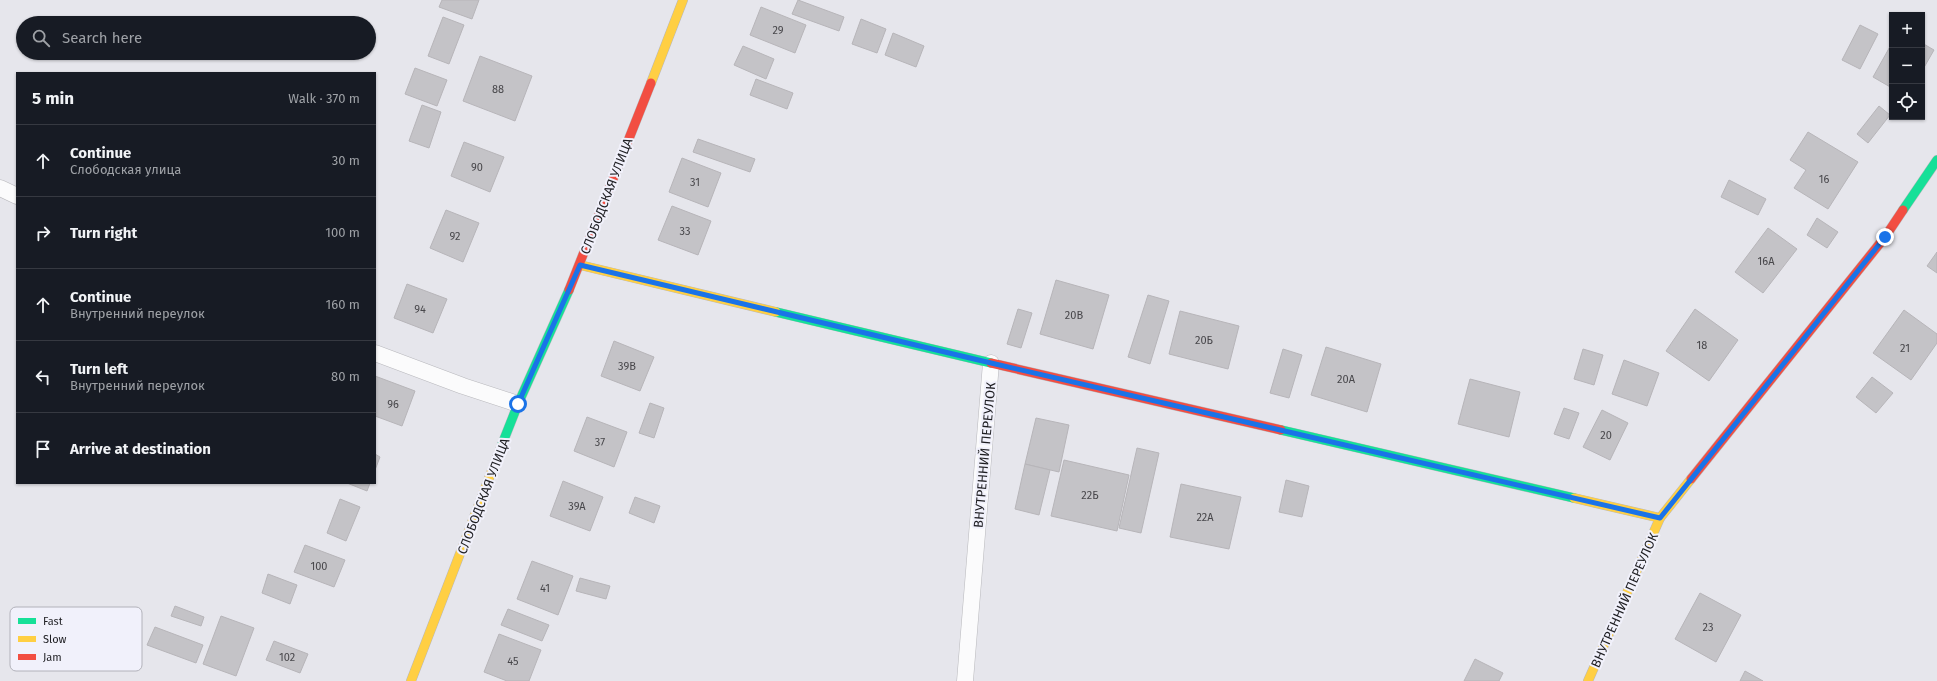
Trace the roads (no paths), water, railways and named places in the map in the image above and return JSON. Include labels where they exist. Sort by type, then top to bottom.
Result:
[{"type":"street","name":"СЛОБОДСКАЯ УЛИЦА","points":[[411,681],[518,404],[580,265],[683,0]]},
{"type":"street","name":"ВНУТРЕННИЙ ПЕРЕУЛОК","points":[[1588,681],[1660,518],[1885,237],[1937,160]]},
{"type":"street","points":[[580,265],[991,363]]},
{"type":"street","name":"ВНУТРЕННИЙ ПЕРЕУЛОК","points":[[991,363],[1660,518]]},
{"type":"lane","points":[[0,188],[16,196]]},
{"type":"lane","points":[[376,353],[463,386],[518,404]]},
{"type":"lane","name":"ВНУТРЕННИЙ ПЕРЕУЛОК","points":[[965,681],[991,363]]}]
